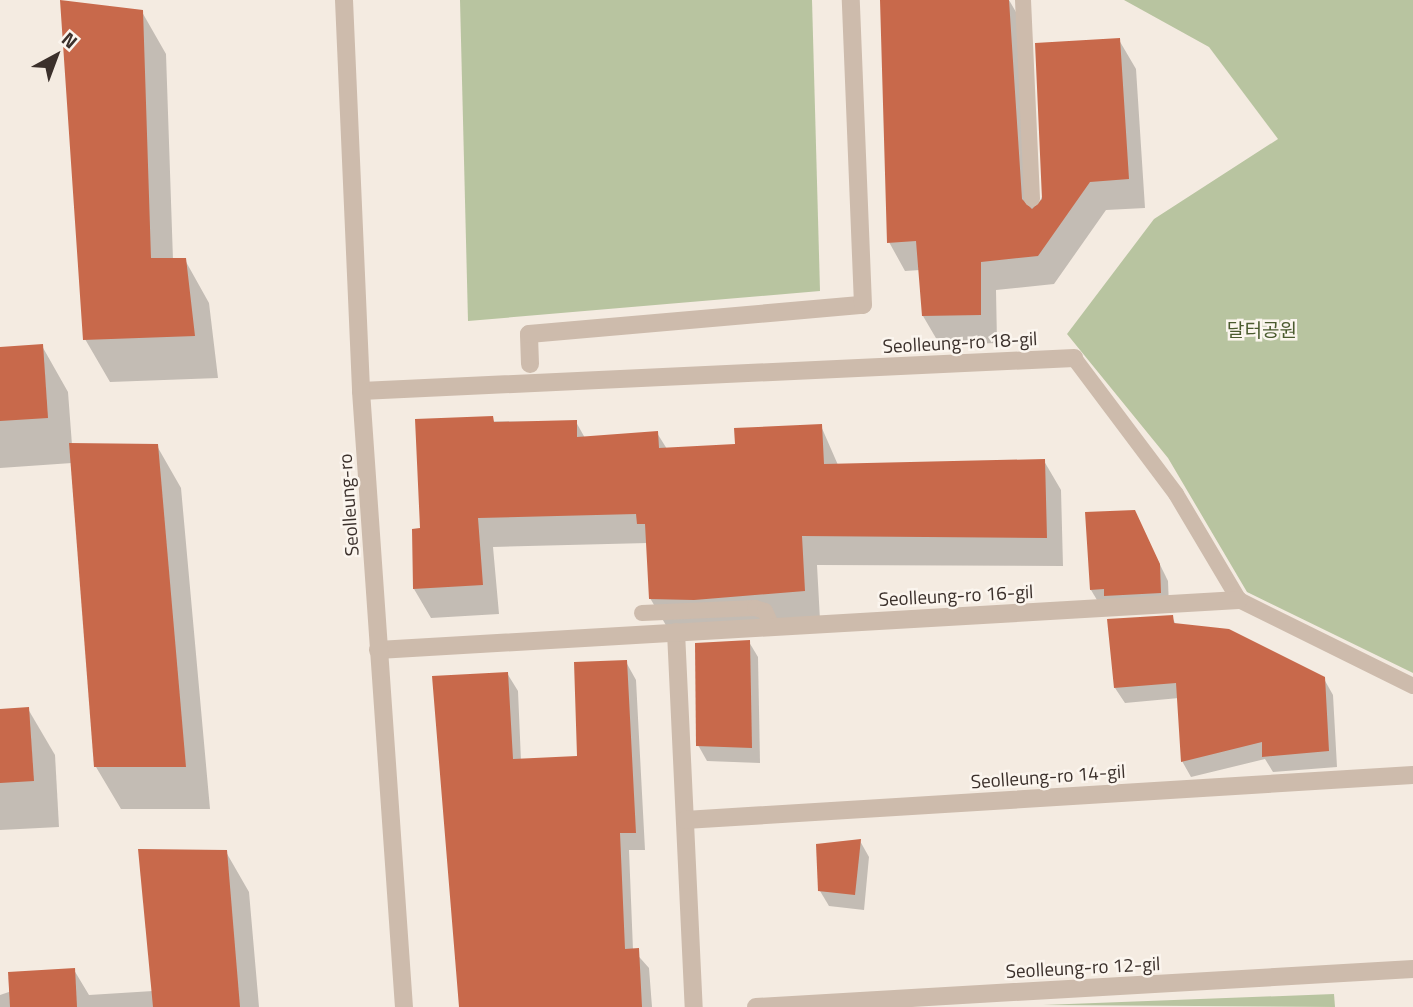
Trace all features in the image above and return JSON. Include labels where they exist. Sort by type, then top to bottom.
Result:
[{"type":"street","name":"Seolleung-ro","points":[[344,0],[361,391],[404,1007]]},
{"type":"street","points":[[530,364],[529,334],[863,305],[851,0]]},
{"type":"street","name":"Seolleung-ro 18-gil","points":[[361,391],[1074,358]]},
{"type":"street","name":"Seolleung-ro 16-gil","points":[[378,650],[1239,600]]},
{"type":"street","points":[[676,632],[694,1007]]},
{"type":"street","name":"Seolleung-ro 14-gil","points":[[685,820],[1413,775]]},
{"type":"street","name":"Seolleung-ro 12-gil","points":[[756,1007],[1413,969]]},
{"type":"lane","points":[[1023,0],[1032,199]]},
{"type":"lane","name":"Seolleung-ro 18-gil","points":[[1074,358],[1176,494],[1239,600]]},
{"type":"lane","points":[[1239,600],[1413,686]]},
{"type":"lane","points":[[642,613],[755,608],[765,611],[772,627]]},
{"type":"green space","points":[[460,0],[812,0],[820,291],[468,321]]},
{"type":"green space","name":"달터공원","points":[[1124,0],[1413,0],[1413,673],[1247,592],[1168,458],[1067,334],[1154,219],[1278,139],[1209,47]]},
{"type":"green space","points":[[1334,994],[1335,1007],[1043,1005]]},
{"type":"building","points":[[60,0],[143,10],[151,258],[186,258],[195,336],[83,340]]},
{"type":"building","points":[[880,0],[1009,0],[1022,199],[1032,209],[1042,199],[1035,43],[1120,38],[1129,179],[1090,182],[1038,256],[981,262],[981,315],[922,316],[916,241],[887,243]]},
{"type":"building","points":[[43,344],[48,418],[0,421],[0,347]]},
{"type":"building","points":[[493,416],[494,422],[577,420],[577,437],[658,431],[659,448],[735,444],[734,428],[822,424],[824,464],[1045,459],[1047,538],[802,536],[805,591],[694,600],[649,599],[645,524],[637,524],[636,514],[478,518],[483,585],[413,589],[412,529],[420,528],[415,419]]},
{"type":"building","points":[[69,443],[158,444],[186,767],[94,767]]},
{"type":"building","points":[[1135,510],[1160,564],[1161,593],[1104,596],[1104,589],[1090,590],[1085,512]]},
{"type":"building","points":[[1173,615],[1174,623],[1229,629],[1325,677],[1329,751],[1262,757],[1262,742],[1181,762],[1176,683],[1114,688],[1107,619]]},
{"type":"building","points":[[750,640],[752,748],[696,746],[695,643]]},
{"type":"building","points":[[627,660],[636,833],[620,833],[625,949],[639,948],[642,1007],[459,1007],[432,676],[508,672],[513,759],[577,756],[574,662]]},
{"type":"building","points":[[29,707],[34,781],[0,783],[0,709]]},
{"type":"building","points":[[861,839],[855,895],[818,891],[816,844]]},
{"type":"building","points":[[138,849],[227,850],[240,1007],[153,1007]]},
{"type":"building","points":[[75,968],[77,1007],[10,1007],[8,972]]}]
